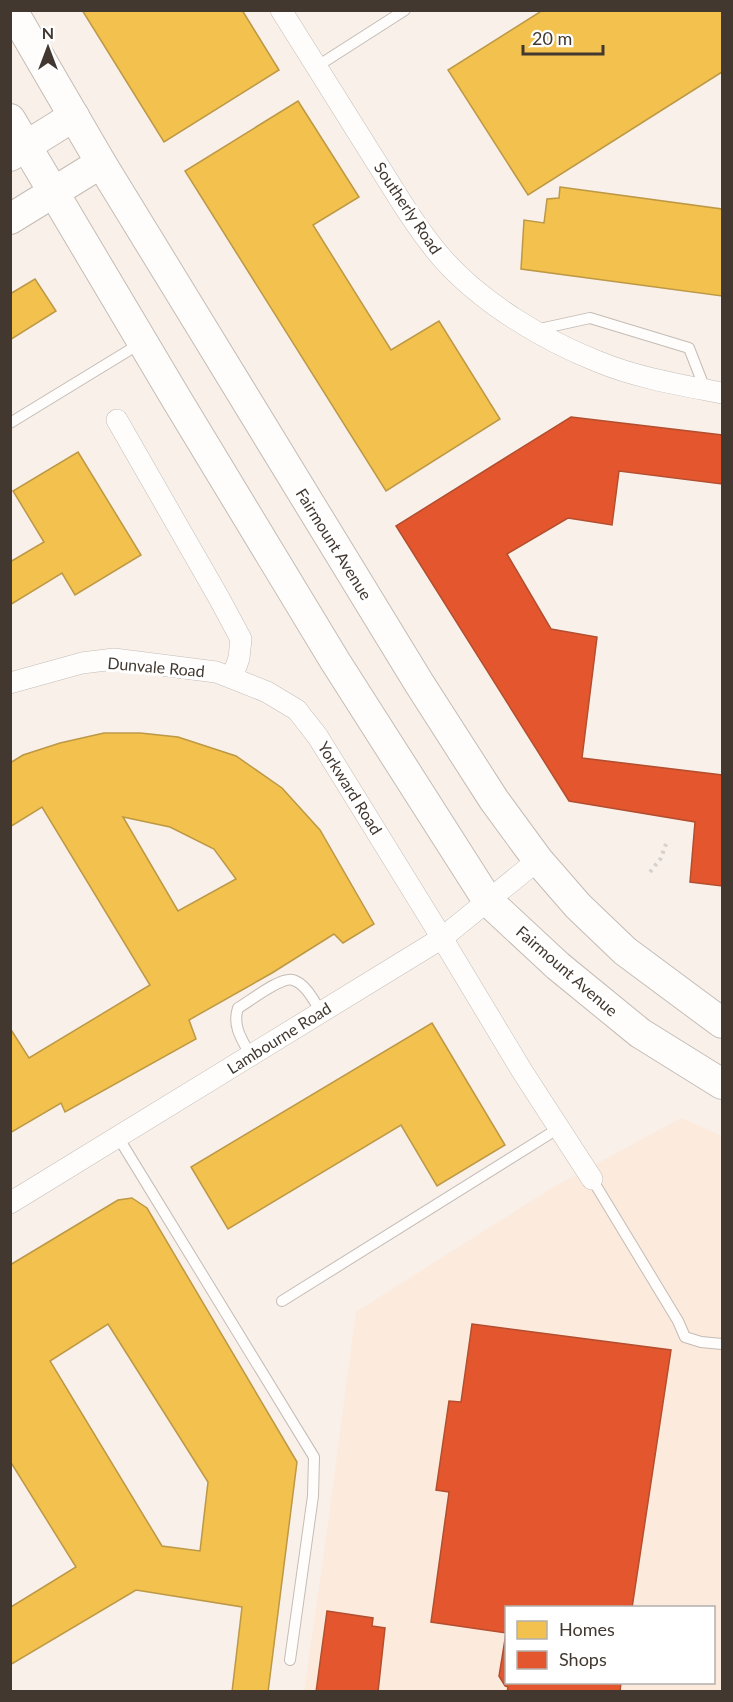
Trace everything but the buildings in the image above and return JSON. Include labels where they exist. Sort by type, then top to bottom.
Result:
[{"type":"main road","name":"Fairmount Avenue","points":[[12,10],[101,163],[450,733],[494,800],[538,860],[578,906],[625,951],[723,1023]]},
{"type":"main road","points":[[19,151],[74,116]]},
{"type":"main road","name":"Fairmount Avenue","points":[[10,119],[19,151],[53,193],[335,661],[488,901],[558,966],[640,1033],[723,1084]]},
{"type":"main road","points":[[10,219],[101,163]]},
{"type":"street","name":"Southerly Road","points":[[281,10],[414,223],[442,258],[474,289],[511,316],[551,340],[600,363],[665,382],[714,391]]},
{"type":"street","points":[[117,420],[241,639],[239,658],[232,678]]},
{"type":"street","name":"Dunvale Road","points":[[10,683],[82,663],[114,659],[216,672],[232,678]]},
{"type":"street","name":"Yorkward Road","points":[[232,678],[267,692],[297,710],[318,737],[522,1071],[592,1179]]},
{"type":"street","name":"Lambourne Road","points":[[10,1203],[442,938],[538,860]]},
{"type":"lane","points":[[316,67],[405,10]]},
{"type":"lane","points":[[534,330],[590,318],[689,348],[714,391]]},
{"type":"lane","points":[[10,423],[142,342]]},
{"type":"lane","points":[[251,1056],[237,1030],[238,1008],[279,982],[288,979],[295,980],[307,990],[321,1012]]},
{"type":"lane","points":[[282,1301],[559,1128]]},
{"type":"lane","points":[[118,1137],[314,1457],[313,1496],[290,1660]]},
{"type":"lane","points":[[592,1179],[678,1321],[685,1337],[723,1344]]},
{"type":"path","points":[[650,872],[661,858],[666,844]]},
{"type":"shaded area","points":[[681,1118],[722,1136],[722,1691],[304,1692],[356,1312],[552,1188]]}]
